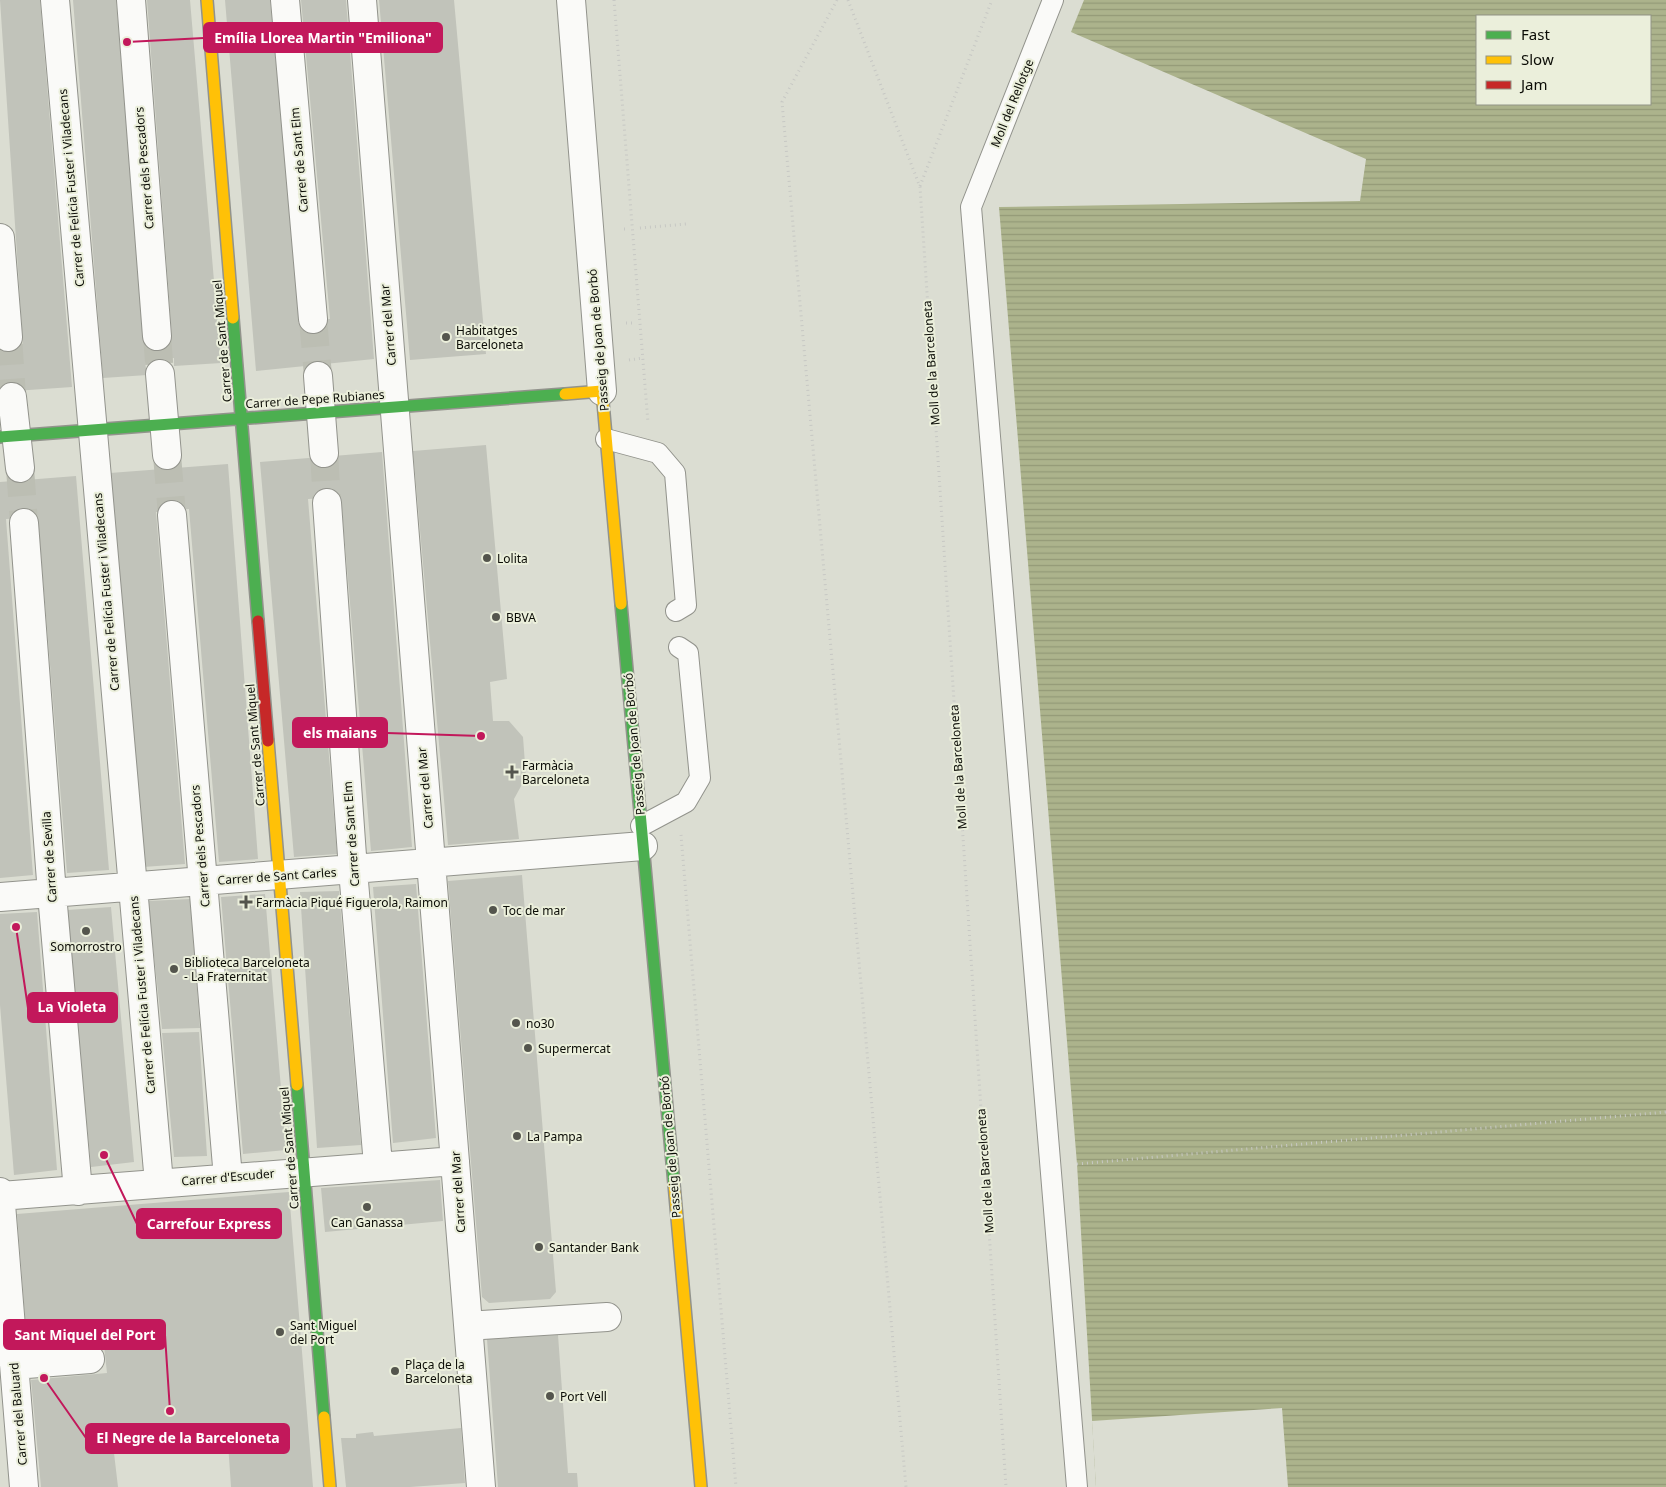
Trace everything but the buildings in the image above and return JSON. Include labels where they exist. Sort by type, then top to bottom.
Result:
[{"type":"street","name":"Carrer de Felícia Fuster i Viladecans","points":[[55,0],[91,430],[159,1183]]},
{"type":"street","name":"Carrer dels Pescadors","points":[[131,0],[157,336]]},
{"type":"street","name":"Carrer de Sant Miquel","points":[[208,0],[330,1487]]},
{"type":"street","name":"Carrer de Sant Elm","points":[[285,0],[313,319]]},
{"type":"street","name":"Carrer del Mar","points":[[362,0],[481,1487]]},
{"type":"street","name":"Passeig de Joan de Borbó","points":[[571,0],[606,438],[701,1487]]},
{"type":"street","points":[[0,238],[8,337]]},
{"type":"street","points":[[160,374],[167,456]]},
{"type":"street","points":[[318,376],[324,453]]},
{"type":"street","name":"Carrer de Pepe Rubianes","points":[[9,437],[602,391]]},
{"type":"street","points":[[12,398],[9,437],[20,468]]},
{"type":"street","name":"Carrer de Sant Elm","points":[[327,503],[353,870],[378,1165]]},
{"type":"street","name":"Carrer dels Pescadors","points":[[172,515],[228,1178]]},
{"type":"street","name":"Carrer de Sevilla","points":[[24,523],[52,894],[78,1191]]},
{"type":"street","name":"Carrer de Sant Carles","points":[[0,897],[431,864],[642,836]]},
{"type":"street","name":"Carrer d'Escuder","points":[[0,1196],[378,1165],[455,1161]]},
{"type":"street","name":"Carrer del Baluard","points":[[0,1192],[24,1487]]},
{"type":"street","points":[[482,1325],[607,1317]]},
{"type":"street","points":[[14,1364],[90,1359]]},
{"type":"lane","name":"Moll del Rellotge","points":[[1053,0],[971,207],[1077,1487]]},
{"type":"lane","points":[[606,438],[658,453],[675,473],[686,605],[676,611]]},
{"type":"lane","points":[[642,836],[690,798],[700,778],[688,653],[679,647]]},
{"type":"path","points":[[614,0],[650,450]]},
{"type":"path","points":[[837,0],[782,102],[906,1487]]},
{"type":"path","name":"Moll de la Barceloneta","points":[[848,0],[920,187],[1006,1487]]},
{"type":"path","points":[[920,187],[992,0]]},
{"type":"path","points":[[640,228],[686,224]]},
{"type":"path","points":[[626,323],[636,322]]},
{"type":"path","points":[[631,360],[643,358]]},
{"type":"path","points":[[680,807],[736,1487]]},
{"type":"path","points":[[1078,1164],[1666,1112]]},
{"type":"shaded area","points":[[1084,0],[1666,0],[1666,1487],[1096,1487],[1077,1164],[999,207],[1360,201],[1366,159],[1071,32]]},
{"type":"pier","points":[[1282,1408],[1288,1487],[1096,1487],[1092,1421]]},
{"type":"tunnel","points":[[313,319],[318,376]]},
{"type":"tunnel","points":[[157,336],[160,374]]},
{"type":"tunnel","points":[[8,337],[12,397]]},
{"type":"tunnel","points":[[324,453],[327,503]]},
{"type":"tunnel","points":[[167,455],[172,515]]},
{"type":"tunnel","points":[[20,468],[24,523]]},
{"type":"traffic: fast","points":[[233,318],[258,621]]},
{"type":"traffic: fast","points":[[0,437],[565,394]]},
{"type":"traffic: fast","points":[[621,604],[674,1184]]},
{"type":"traffic: fast","points":[[297,1085],[324,1417]]},
{"type":"traffic: slow","points":[[207,0],[233,318]]},
{"type":"traffic: slow","points":[[565,394],[602,391],[621,604]]},
{"type":"traffic: slow","points":[[268,741],[297,1085]]},
{"type":"traffic: slow","points":[[674,1184],[701,1487]]},
{"type":"traffic: slow","points":[[324,1417],[330,1487]]},
{"type":"traffic: jam","points":[[258,621],[268,741]]},
{"type":"place","name":"Emília Llorea Martin \"Emiliona\"","points":[[127,42]]},
{"type":"place","name":"Habitatges Barceloneta","points":[[446,337]]},
{"type":"place","name":"Lolita","points":[[487,558]]},
{"type":"place","name":"BBVA","points":[[496,617]]},
{"type":"place","name":"els maians","points":[[481,736]]},
{"type":"place","name":"Farmàcia Barceloneta","points":[[512,772]]},
{"type":"place","name":"Farmàcia Piqué Figuerola, Raimon","points":[[246,902]]},
{"type":"place","name":"Toc de mar","points":[[493,910]]},
{"type":"place","name":"La Violeta","points":[[16,927]]},
{"type":"place","name":"Somorrostro","points":[[86,931]]},
{"type":"place","name":"Biblioteca Barceloneta - La Fraternitat","points":[[174,969]]},
{"type":"place","name":"no30","points":[[516,1023]]},
{"type":"place","name":"Supermercat","points":[[528,1048]]},
{"type":"place","name":"La Pampa","points":[[517,1136]]},
{"type":"place","name":"Carrefour Express","points":[[104,1155]]},
{"type":"place","name":"Can Ganassa","points":[[367,1207]]},
{"type":"place","name":"Santander Bank","points":[[539,1247]]},
{"type":"place","name":"Sant Miguel del Port","points":[[280,1332]]},
{"type":"place","name":"Plaça de la Barceloneta","points":[[395,1371]]},
{"type":"place","name":"El Negre de la Barceloneta","points":[[44,1378]]},
{"type":"place","name":"Port Vell","points":[[550,1396]]},
{"type":"place","name":"Sant Miquel del Port","points":[[170,1411]]}]
